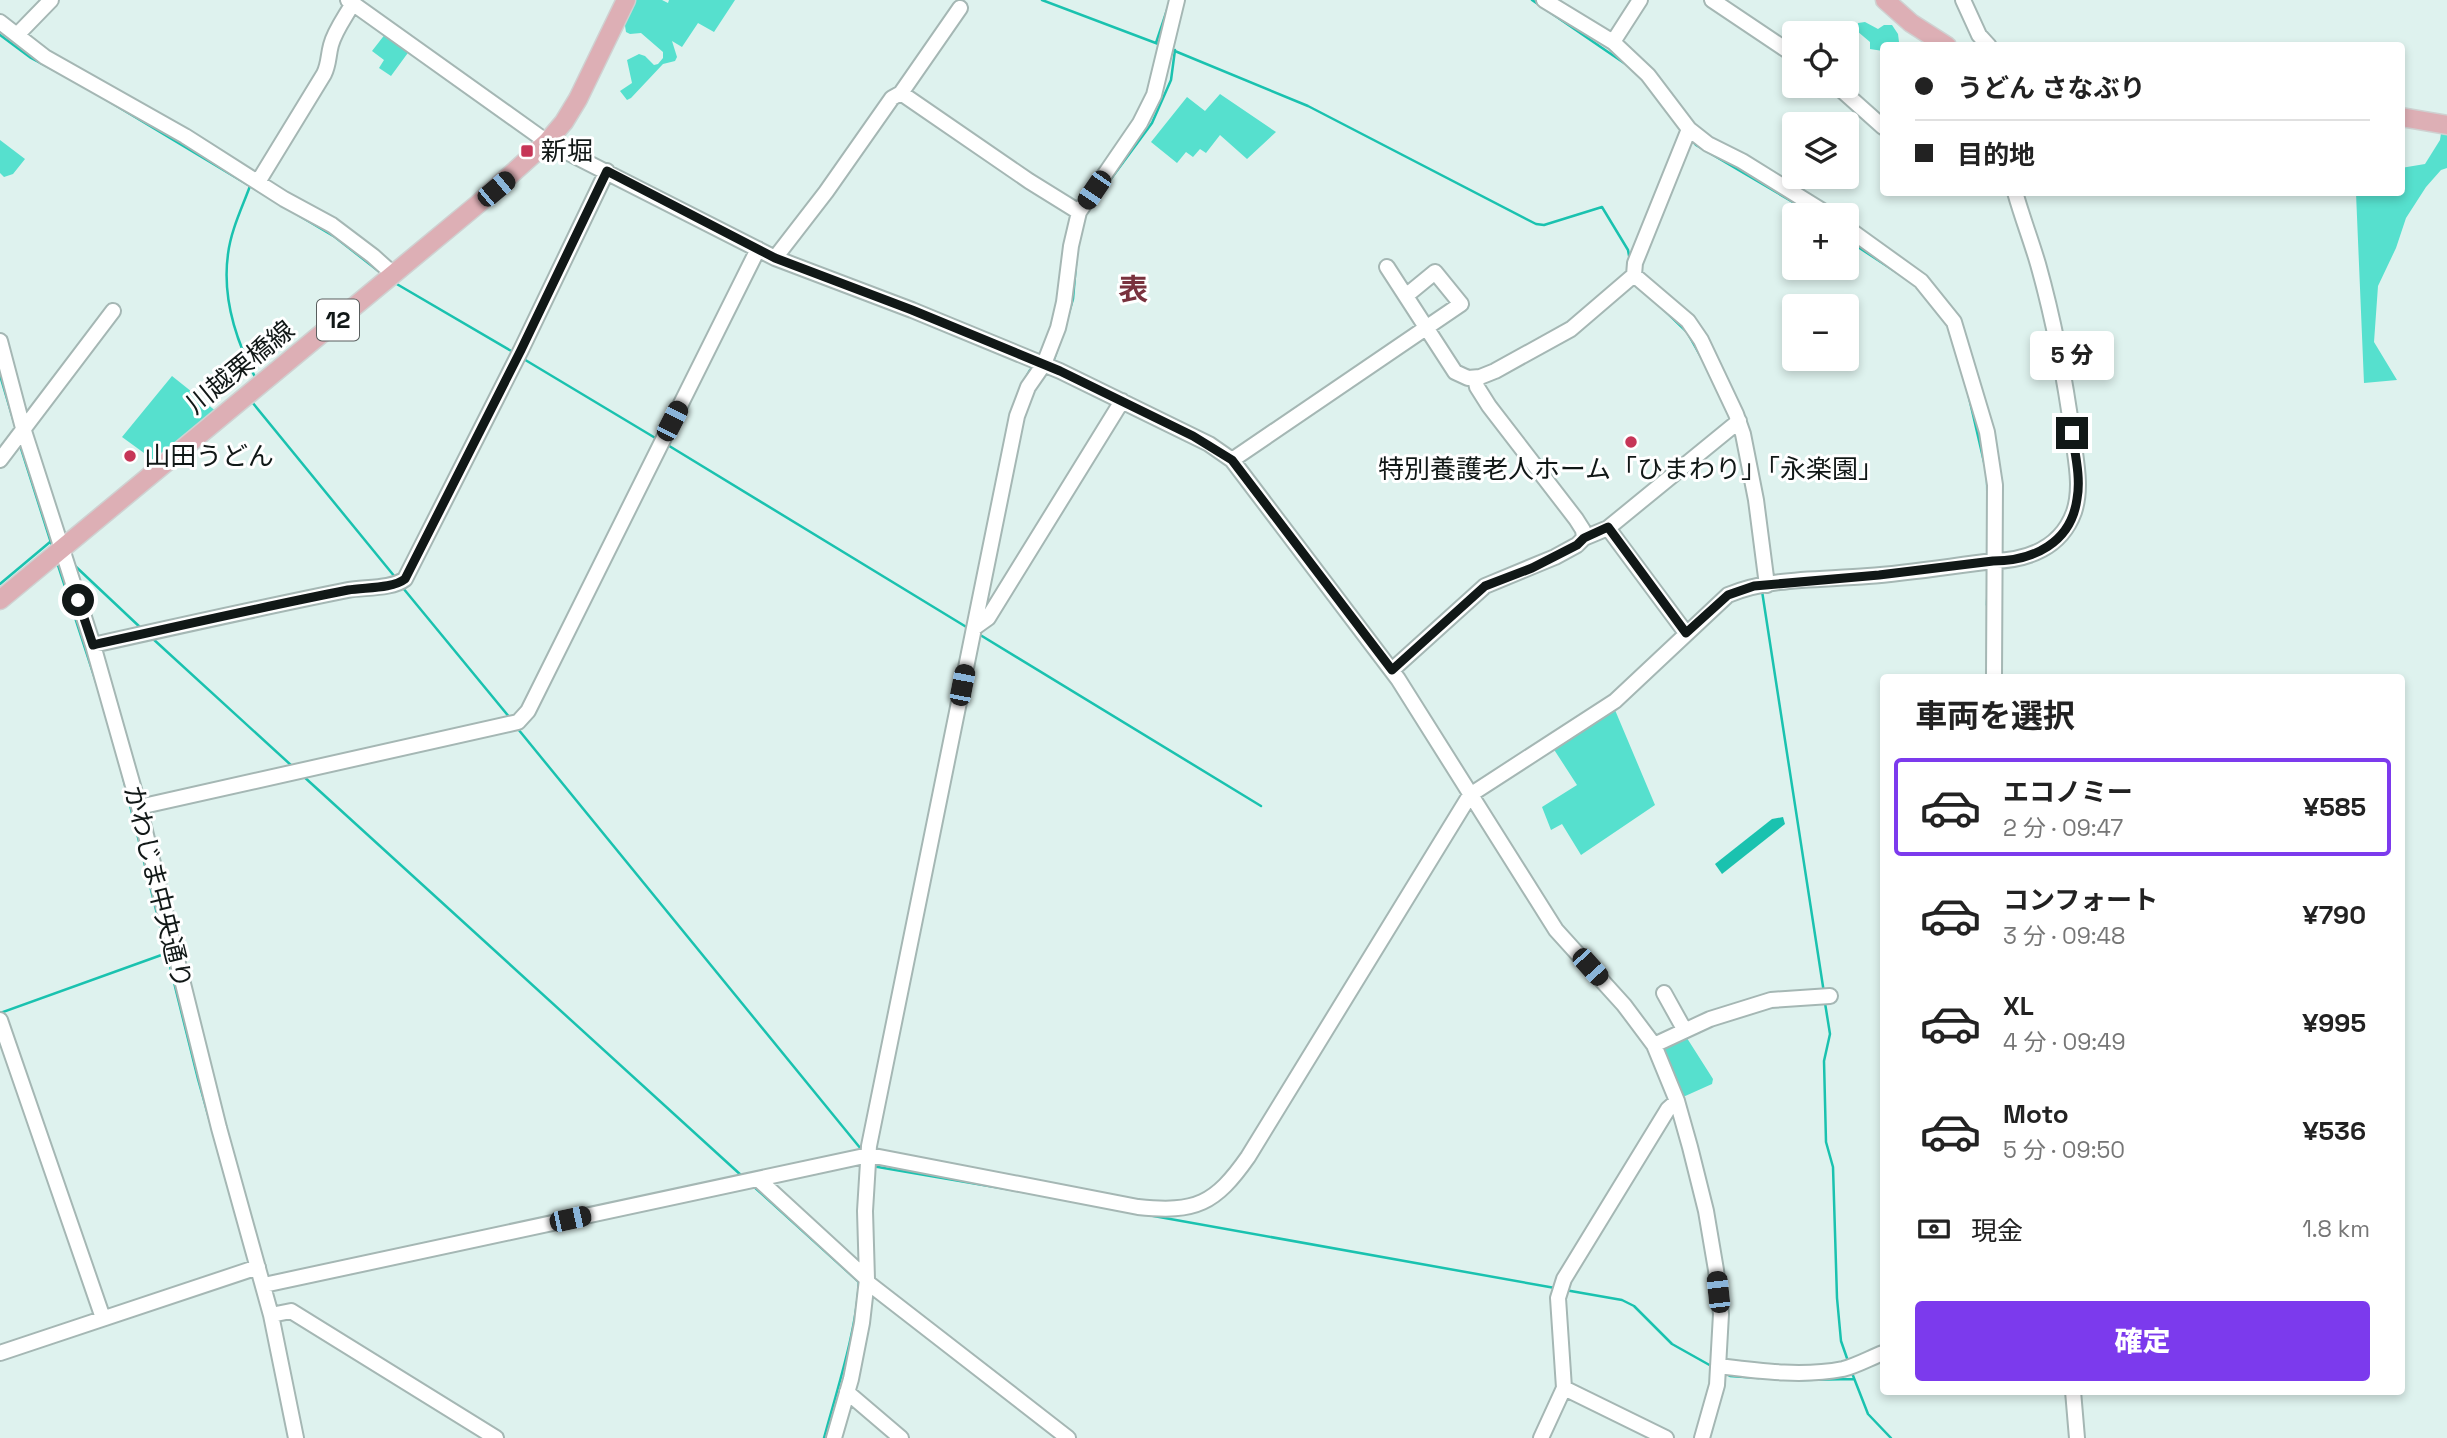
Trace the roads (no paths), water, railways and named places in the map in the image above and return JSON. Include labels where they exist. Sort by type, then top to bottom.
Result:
[{"type":"main road","name":"川越栗橋線","points":[[0,600],[515,173],[547,142],[578,99],[626,0]]},
{"type":"main road","points":[[1885,0],[1911,23],[1941,42]]},
{"type":"main road","points":[[2405,118],[2447,125]]},
{"type":"street","points":[[17,35],[51,0]]},
{"type":"street","points":[[834,1438],[858,1352],[867,1280],[866,1191],[869,1146],[1017,416],[1028,387],[1044,364],[1058,328],[1079,212],[1140,123],[1154,95],[1177,0]]},
{"type":"street","points":[[1544,0],[1613,43],[1648,75],[1689,129],[1708,144],[1742,161],[1810,203]]},
{"type":"street","points":[[1613,43],[1640,0]]},
{"type":"street","points":[[1712,0],[1782,47]]},
{"type":"street","points":[[1963,0],[1979,35],[1985,42]]},
{"type":"street","points":[[258,182],[330,63],[330,47],[350,1],[547,142],[775,258],[1044,364],[1209,444],[1232,460],[1392,670],[1556,930],[1624,1005],[1654,1045],[1677,1101],[1706,1211],[1716,1270],[1721,1314],[1717,1385],[1702,1438]]},
{"type":"street","points":[[775,258],[834,181],[892,98],[901,93],[960,8]]},
{"type":"street","points":[[0,22],[45,57],[185,136],[332,225],[393,274]]},
{"type":"street","points":[[901,93],[1079,212]]},
{"type":"street","points":[[1850,98],[1880,124]]},
{"type":"street","points":[[1387,267],[1455,372],[1475,378],[1495,371],[1571,329],[1634,275],[1635,263],[1689,129]]},
{"type":"street","points":[[93,645],[267,606],[358,588],[394,584],[405,579],[515,362],[607,171]]},
{"type":"street","points":[[264,1285],[869,1155],[1138,1207],[1166,1210],[1206,1201],[1231,1181],[1248,1157],[1470,795],[1615,701],[1728,595],[1767,584],[1879,575],[2019,558],[2039,553],[2048,547],[2069,524],[2077,499],[2078,480],[2062,364],[2038,263],[2016,196]]},
{"type":"street","points":[[1859,237],[1922,281],[1954,322],[1987,432],[1994,485],[1994,674]]},
{"type":"street","points":[[139,807],[518,722],[528,711],[758,249]]},
{"type":"street","points":[[1232,460],[1461,304],[1436,272],[1407,295]]},
{"type":"street","points":[[1634,275],[1671,306],[1701,340],[1739,421],[1756,500],[1767,584]]},
{"type":"street","points":[[0,460],[113,311]]},
{"type":"street","name":"かわじま中央通り","points":[[0,341],[23,428],[93,645],[139,807],[219,1128],[264,1285],[296,1438]]},
{"type":"street","points":[[1475,378],[1477,387],[1489,406],[1576,519],[1583,530],[1584,538]]},
{"type":"street","points":[[974,628],[988,618],[1122,401]]},
{"type":"street","points":[[1392,670],[1485,586],[1555,557],[1584,538],[1608,527],[1739,421]]},
{"type":"street","points":[[1608,527],[1686,633]]},
{"type":"street","points":[[1664,993],[1684,1029]]},
{"type":"street","points":[[1654,1045],[1684,1029],[1771,999],[1830,996]]},
{"type":"street","points":[[0,1020],[103,1318]]},
{"type":"street","points":[[1541,1438],[1564,1388],[1558,1298],[1564,1279],[1668,1109],[1677,1101]]},
{"type":"street","points":[[758,1179],[867,1280],[1068,1438]]},
{"type":"street","points":[[0,1353],[258,1267]]},
{"type":"street","points":[[271,1315],[291,1311],[496,1438]]},
{"type":"street","points":[[1718,1366],[1816,1372],[1845,1369],[1880,1354]]},
{"type":"street","points":[[1564,1388],[1666,1438]]},
{"type":"street","points":[[848,1392],[901,1438]]},
{"type":"street","points":[[2073,1395],[2077,1438]]},
{"type":"waterway","points":[[1042,0],[1161,45]]},
{"type":"waterway","points":[[1532,0],[1627,65]]},
{"type":"waterway","points":[[1156,43],[1167,10]]},
{"type":"waterway","points":[[0,35],[31,58],[59,73]]},
{"type":"waterway","points":[[1170,49],[1308,106],[1536,224],[1544,225],[1602,207],[1628,250],[1630,261]]},
{"type":"waterway","points":[[1102,191],[1152,123],[1171,80],[1175,50]]},
{"type":"waterway","points":[[95,93],[250,186],[229,245],[227,286],[232,318],[256,379]]},
{"type":"waterway","points":[[1691,139],[1696,145],[1795,203]]},
{"type":"waterway","points":[[250,186],[268,197]]},
{"type":"waterway","points":[[298,215],[335,237],[381,273]]},
{"type":"waterway","points":[[1859,248],[1899,274]]},
{"type":"waterway","points":[[1066,323],[1073,299],[1076,264]]},
{"type":"waterway","points":[[395,283],[513,352]]},
{"type":"waterway","points":[[1660,306],[1687,332],[1701,357]]},
{"type":"waterway","points":[[1053,362],[1063,333]]},
{"type":"waterway","points":[[522,358],[657,439]]},
{"type":"waterway","points":[[1025,379],[1033,368]]},
{"type":"waterway","points":[[0,375],[16,429]]},
{"type":"waterway","points":[[1968,393],[1984,462]]},
{"type":"waterway","points":[[254,401],[252,402],[395,577]]},
{"type":"waterway","points":[[19,442],[53,549]]},
{"type":"waterway","points":[[666,444],[968,628]]},
{"type":"waterway","points":[[1987,475],[1988,542]]},
{"type":"waterway","points":[[0,584],[50,542],[56,547]]},
{"type":"waterway","points":[[57,562],[96,682]]},
{"type":"waterway","points":[[73,564],[142,629]]},
{"type":"waterway","points":[[1987,605],[1988,573]]},
{"type":"waterway","points":[[403,588],[510,718]]},
{"type":"waterway","points":[[1762,591],[1824,993]]},
{"type":"waterway","points":[[977,633],[1261,806]]},
{"type":"waterway","points":[[152,638],[292,766]]},
{"type":"waterway","points":[[518,729],[861,1149]]},
{"type":"waterway","points":[[122,773],[198,1079],[247,1254]]},
{"type":"waterway","points":[[302,775],[742,1176]]},
{"type":"waterway","points":[[0,1013],[167,953]]},
{"type":"waterway","points":[[1825,1003],[1830,1034],[1824,1061],[1826,1142],[1833,1167],[1841,1341],[1849,1364]]},
{"type":"waterway","points":[[872,1166],[1041,1195]]},
{"type":"waterway","points":[[752,1185],[859,1282]]},
{"type":"waterway","points":[[1148,1215],[1555,1288]]},
{"type":"waterway","points":[[824,1438],[851,1337],[859,1278]]},
{"type":"waterway","points":[[1565,1290],[1622,1300],[1634,1306],[1672,1344],[1713,1367]]},
{"type":"waterway","points":[[1725,1373],[1730,1376],[1759,1378]]},
{"type":"waterway","points":[[1852,1373],[1868,1414],[1891,1438]]},
{"type":"waterway","points":[[1801,1380],[1854,1379]]},
{"type":"waterway","points":[[2067,1398],[2070,1438]]},
{"type":"place","name":"新堀","points":[[527,151]]},
{"type":"place","name":"特別養護老人ホーム「ひまわり」「永楽園」","points":[[1631,442]]},
{"type":"place","name":"山田うどん","points":[[130,456]]},
{"type":"district","name":"表","points":[[1133,290]]}]
